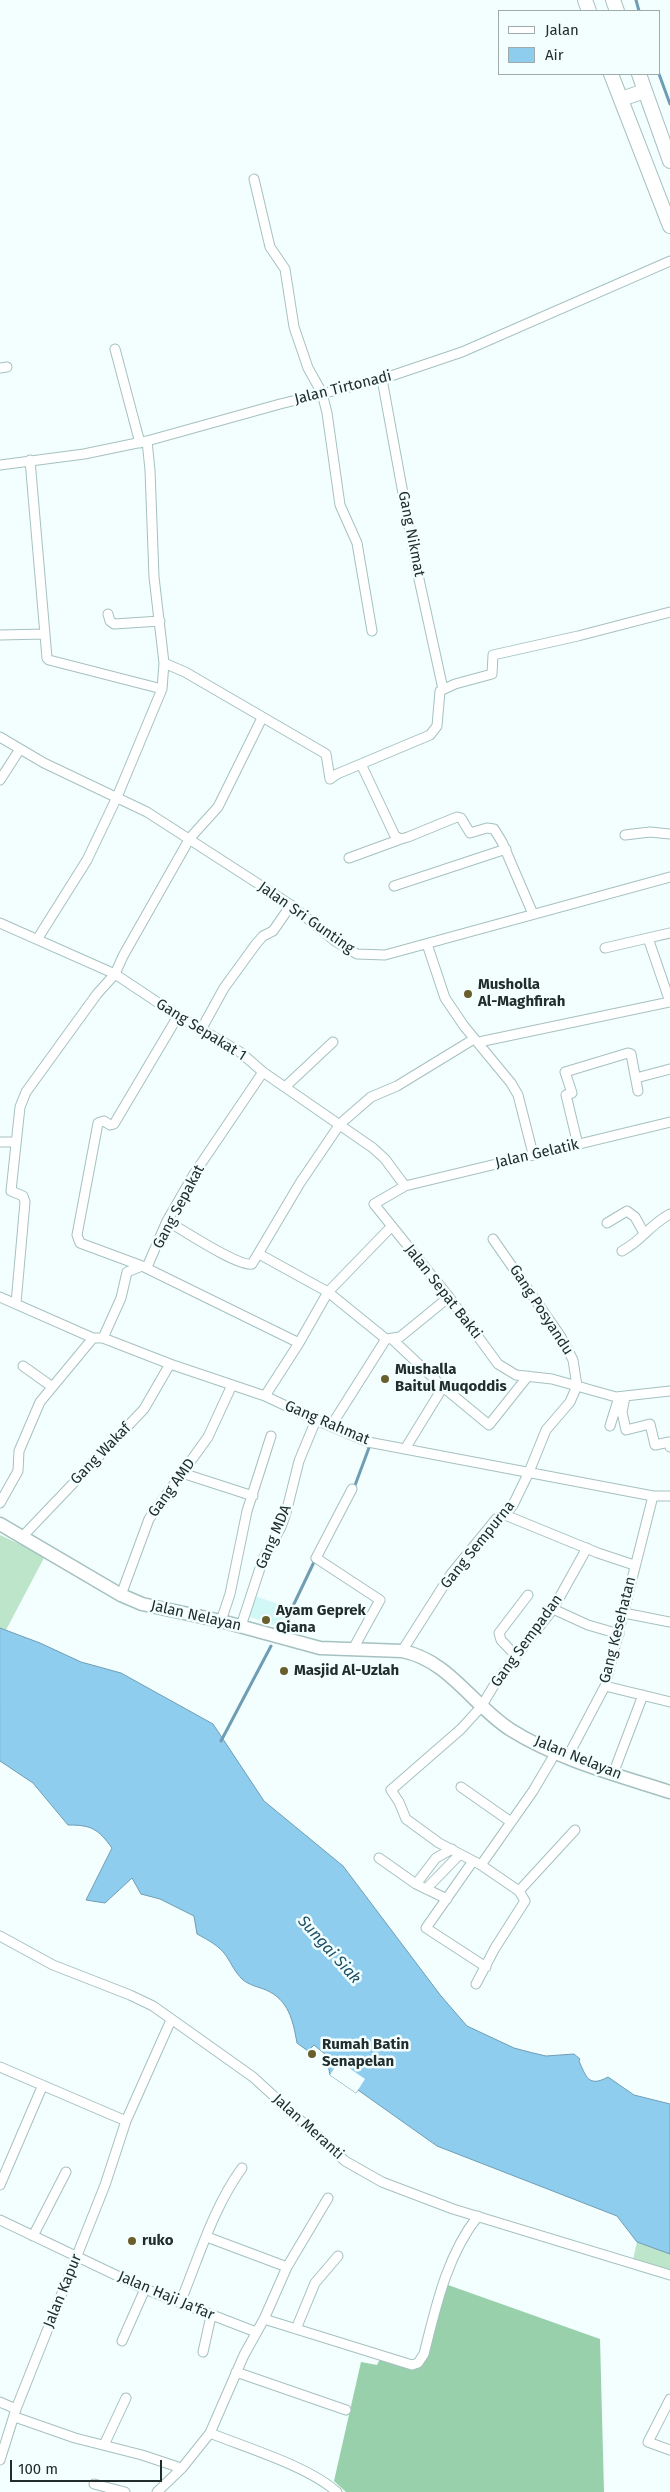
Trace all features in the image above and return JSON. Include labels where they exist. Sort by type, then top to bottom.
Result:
[{"type":"main road","points":[[611,75],[670,226]]},
{"type":"main road","points":[[639,75],[670,161]]},
{"type":"main road","points":[[621,100],[645,91]]},
{"type":"main road","name":"Jalan Nelayan","points":[[0,1524],[121,1595],[142,1604],[222,1621],[320,1648],[402,1651],[414,1654],[437,1666],[481,1707],[512,1730],[562,1755],[670,1792]]},
{"type":"street","points":[[254,179],[270,247],[285,269],[294,328],[308,368],[322,393],[327,413],[340,505],[357,543],[372,631]]},
{"type":"street","name":"Jalan Tirtonadi","points":[[0,464],[84,454],[143,442],[322,393],[382,379],[462,352],[670,261]]},
{"type":"street","points":[[38,938],[88,860],[117,797],[162,689],[164,663],[154,577],[150,470],[115,349]]},
{"type":"street","name":"Gang Nikmat","points":[[382,379],[417,570],[443,689]]},
{"type":"street","points":[[30,460],[46,634],[46,655],[49,660],[162,689]]},
{"type":"street","points":[[164,663],[185,672],[326,754],[330,779],[430,735],[437,726],[440,691],[492,674],[493,655],[578,636],[670,612]]},
{"type":"street","points":[[108,614],[110,621],[114,624],[160,621]]},
{"type":"street","points":[[0,635],[46,634]]},
{"type":"street","points":[[16,1303],[25,1202],[23,1196],[11,1190],[20,1107],[26,1092],[98,994],[115,974],[123,956],[190,838],[218,807],[262,718]]},
{"type":"street","name":"Jalan Sri Gunting","points":[[0,737],[44,763],[147,812],[190,838],[291,905],[329,936],[357,954],[385,955],[670,877]]},
{"type":"street","points":[[0,780],[20,749]]},
{"type":"street","points":[[361,764],[395,836],[400,839]]},
{"type":"street","points":[[349,858],[460,817],[470,833],[487,828],[494,829],[506,849],[533,914]]},
{"type":"street","points":[[626,835],[650,832],[670,834]]},
{"type":"street","points":[[394,886],[506,849]]},
{"type":"street","points":[[202,1028],[224,988],[256,944],[263,936],[273,931],[291,905]]},
{"type":"street","name":"Gang Sepakat 1","points":[[0,923],[38,938],[115,974],[178,1016],[202,1028],[240,1052],[263,1072],[340,1124],[385,1159],[405,1186]]},
{"type":"street","points":[[605,948],[670,933]]},
{"type":"street","points":[[167,1222],[232,1259],[247,1265],[252,1264],[300,1183],[340,1124],[371,1097],[397,1086],[476,1040],[670,1002],[648,938]]},
{"type":"street","points":[[427,944],[445,998],[511,1083],[518,1095],[533,1154]]},
{"type":"street","points":[[178,1016],[114,1124],[110,1125],[102,1121],[98,1123],[77,1235],[80,1243],[144,1266],[218,1305],[299,1344]]},
{"type":"street","points":[[285,1087],[333,1042]]},
{"type":"street","points":[[578,1145],[566,1095],[572,1093],[566,1072],[628,1053],[631,1054],[634,1063],[638,1091]]},
{"type":"street","points":[[636,1078],[670,1069]]},
{"type":"street","name":"Gang Sepakat","points":[[103,1338],[121,1298],[128,1272],[144,1266],[194,1174],[263,1072]]},
{"type":"street","name":"Jalan Gelatik","points":[[405,1186],[670,1122]]},
{"type":"street","points":[[0,1142],[16,1142]]},
{"type":"street","name":"Jalan Sepat Bakti","points":[[405,1186],[374,1204],[449,1297],[498,1364],[516,1375],[577,1386],[622,1397],[670,1391]]},
{"type":"street","points":[[607,1223],[627,1211],[635,1217],[644,1233]]},
{"type":"street","points":[[622,1251],[638,1242],[651,1225],[670,1214]]},
{"type":"street","points":[[265,1396],[299,1344],[328,1292],[391,1227]]},
{"type":"street","name":"Gang Posyandu","points":[[493,1240],[561,1337],[573,1360],[577,1386]]},
{"type":"street","points":[[259,1254],[328,1292],[390,1340],[490,1425],[528,1376]]},
{"type":"street","name":"Gang Rahmat","points":[[0,1297],[93,1338],[103,1338],[170,1364],[265,1396],[368,1442],[653,1496],[670,1496]]},
{"type":"street","points":[[331,1426],[390,1340],[449,1297]]},
{"type":"street","points":[[0,1503],[18,1471],[19,1451],[40,1402],[51,1386],[93,1338]]},
{"type":"street","name":"Gang Wakaf","points":[[23,1536],[144,1409],[170,1364]]},
{"type":"street","points":[[23,1366],[51,1386]]},
{"type":"street","name":"Gang AMD","points":[[121,1595],[149,1519],[208,1436],[232,1385]]},
{"type":"street","name":"Gang Sempurna","points":[[402,1651],[451,1574],[496,1519],[504,1515],[514,1505],[546,1430],[570,1402],[577,1386]]},
{"type":"street","points":[[405,1449],[443,1387]]},
{"type":"street","points":[[610,1426],[622,1397]]},
{"type":"street","points":[[622,1397],[622,1412],[626,1430],[650,1424],[655,1445],[669,1442],[670,1446]]},
{"type":"street","name":"Gang MDA","points":[[241,1626],[263,1559],[286,1513],[298,1461],[316,1420]]},
{"type":"street","points":[[222,1621],[230,1594],[247,1511],[271,1436]]},
{"type":"street","points":[[182,1473],[253,1496]]},
{"type":"street","points":[[352,1489],[316,1558],[380,1600],[353,1649]]},
{"type":"street","name":"Gang Kesehatan","points":[[486,1967],[426,1928],[447,1898],[511,1822],[562,1755],[605,1686],[634,1565],[653,1496]]},
{"type":"street","points":[[504,1515],[634,1565]]},
{"type":"street","name":"Gang Sempadan","points":[[456,1851],[406,1819],[400,1802],[391,1790],[461,1729],[481,1707],[516,1656],[553,1609],[587,1548]]},
{"type":"street","points":[[516,1656],[501,1640],[499,1633],[528,1594]]},
{"type":"street","points":[[553,1609],[588,1625],[619,1634]]},
{"type":"street","points":[[624,1613],[670,1622]]},
{"type":"street","points":[[605,1686],[670,1702]]},
{"type":"street","points":[[613,1774],[643,1696]]},
{"type":"street","points":[[461,1787],[511,1822]]},
{"type":"street","points":[[519,1891],[575,1830]]},
{"type":"street","points":[[426,1889],[456,1851]]},
{"type":"street","points":[[416,1884],[436,1858],[456,1851],[519,1891],[525,1901],[495,1948],[476,1984]]},
{"type":"street","points":[[379,1858],[416,1884],[447,1898]]},
{"type":"street","name":"Jalan Meranti","points":[[0,1936],[53,1965],[145,2002],[253,2077],[345,2161],[382,2182],[478,2216],[670,2275]]},
{"type":"street","name":"Jalan Kapur","points":[[0,2460],[15,2413],[76,2257],[126,2121],[171,2020]]},
{"type":"street","points":[[0,2067],[126,2121]]},
{"type":"street","points":[[0,2185],[42,2086]]},
{"type":"street","points":[[180,2303],[227,2188],[242,2168]]},
{"type":"street","points":[[33,2236],[66,2172]]},
{"type":"street","points":[[159,2491],[182,2468],[210,2433],[236,2372],[264,2319],[287,2267],[328,2198]]},
{"type":"street","points":[[264,2319],[412,2365],[418,2363],[424,2354],[447,2272],[467,2230],[478,2216]]},
{"type":"street","name":"Jalan Haji Ja'far","points":[[0,2220],[145,2289],[256,2332]]},
{"type":"street","points":[[207,2237],[287,2267]]},
{"type":"street","points":[[296,2329],[315,2283],[338,2256]]},
{"type":"street","points":[[122,2341],[145,2289]]},
{"type":"street","points":[[203,2352],[212,2316]]},
{"type":"street","points":[[236,2372],[346,2410]]},
{"type":"street","points":[[104,2445],[126,2398]]},
{"type":"street","points":[[670,2399],[648,2442],[670,2450]]},
{"type":"street","points":[[0,2402],[15,2413],[75,2438],[182,2468]]},
{"type":"street","points":[[210,2433],[306,2473],[322,2481],[337,2492]]},
{"type":"street","points":[[94,2484],[124,2492]]},
{"type":"shaded area","points":[[255,1596],[290,1608],[281,1628],[248,1616]]},
{"type":"green space","points":[[0,1535],[45,1556],[6,1630],[0,1628]]},
{"type":"green space","points":[[637,2242],[670,2254],[670,2272],[633,2260]]},
{"type":"green space","points":[[448,2285],[600,2339],[604,2492],[346,2492],[334,2481],[361,2362],[377,2365],[381,2357],[413,2367],[433,2331]]},
{"type":"water","name":"Sungai Siak","points":[[0,1628],[40,1643],[81,1662],[121,1673],[213,1724],[264,1801],[343,1866],[441,1996],[467,2026],[514,2048],[533,2053],[546,2056],[574,2054],[580,2059],[579,2061],[586,2076],[592,2081],[608,2077],[634,2095],[670,2104],[670,2254],[637,2242],[617,2216],[437,2146],[358,2090],[356,2093],[330,2075],[326,2055],[314,2045],[308,2051],[297,2043],[289,2012],[280,1999],[266,1990],[244,1981],[221,1950],[197,1934],[194,1916],[160,1899],[141,1894],[132,1878],[105,1903],[86,1900],[112,1848],[103,1836],[94,1829],[68,1825],[33,1783],[0,1761]]},
{"type":"pier","points":[[339,2061],[365,2079],[356,2093],[330,2075]]},
{"type":"waterway","points":[[636,0],[639,10]]},
{"type":"waterway","points":[[659,75],[670,104]]},
{"type":"waterway","points":[[354,1488],[370,1445]]},
{"type":"waterway","points":[[282,1629],[314,1562]]},
{"type":"waterway","points":[[221,1741],[271,1646]]},
{"type":"place","name":"Musholla Al-Maghfirah","points":[[468,994]]},
{"type":"place","name":"Mushalla Baitul Muqoddis","points":[[385,1379]]},
{"type":"place","name":"Ayam Geprek Qiana","points":[[266,1620]]},
{"type":"place","name":"Masjid Al-Uzlah","points":[[284,1671]]},
{"type":"place","name":"Rumah Batin Senapelan","points":[[312,2054]]},
{"type":"place","name":"ruko","points":[[132,2241]]}]
